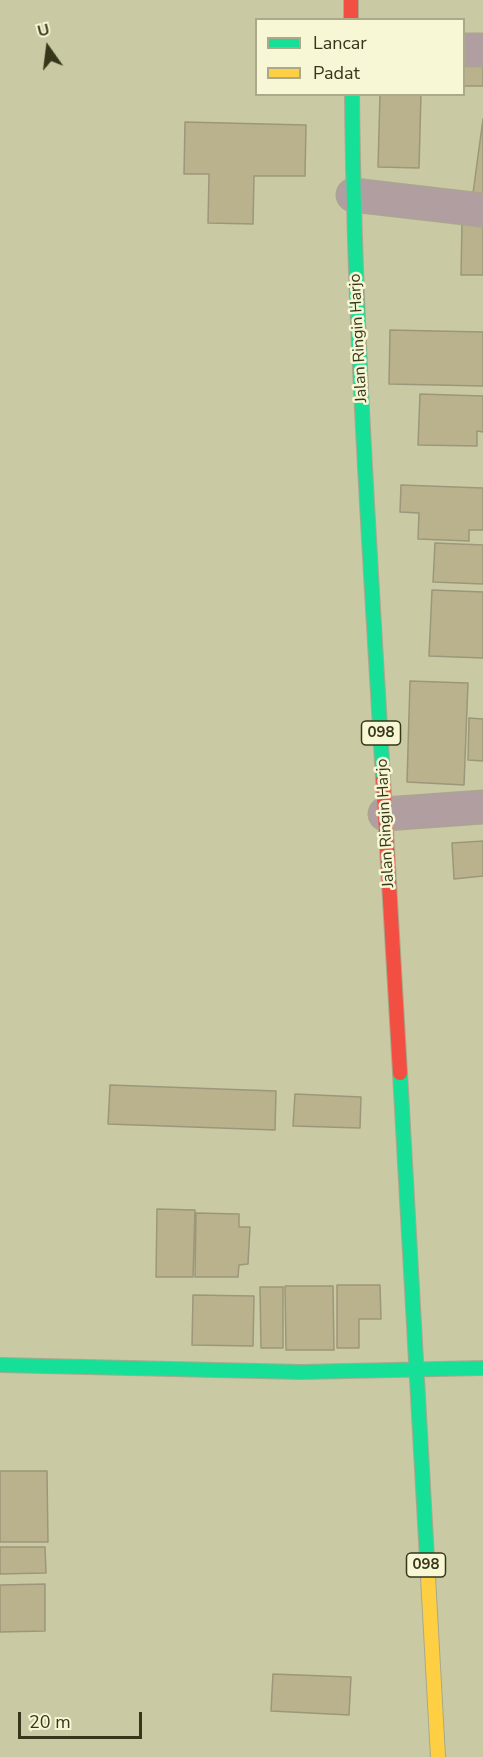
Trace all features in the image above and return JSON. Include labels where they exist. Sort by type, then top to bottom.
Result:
[{"type":"main road","points":[[351,0],[351,18]]},
{"type":"main road","name":"Jalan Ringin Harjo","points":[[352,96],[360,384],[416,1372]]},
{"type":"main road","points":[[0,1365],[351,1373],[483,1368]]},
{"type":"main road","name":"098","points":[[416,1372],[438,1757]]},
{"type":"street","points":[[465,50],[483,51]]},
{"type":"street","points":[[353,195],[483,210]]},
{"type":"street","points":[[385,814],[483,807]]},
{"type":"building","points":[[465,53],[483,53],[483,86],[465,86]]},
{"type":"building","points":[[380,96],[421,96],[419,168],[378,167]]},
{"type":"building","points":[[483,119],[483,194],[473,193]]},
{"type":"building","points":[[185,122],[306,125],[305,176],[254,176],[253,224],[208,223],[209,174],[184,174]]},
{"type":"building","points":[[462,224],[483,225],[483,275],[461,275]]},
{"type":"building","points":[[390,330],[483,332],[483,386],[389,384]]},
{"type":"building","points":[[420,394],[483,396],[483,432],[477,431],[477,446],[418,445]]},
{"type":"building","points":[[401,485],[483,488],[483,530],[469,530],[469,541],[418,539],[419,513],[400,512]]},
{"type":"building","points":[[435,543],[483,545],[483,584],[433,582]]},
{"type":"building","points":[[432,590],[483,592],[483,658],[429,656]]},
{"type":"building","points":[[410,681],[468,683],[464,785],[407,782]]},
{"type":"building","points":[[469,718],[483,719],[483,761],[468,760]]},
{"type":"building","points":[[483,841],[483,876],[454,879],[452,843]]},
{"type":"building","points":[[110,1085],[276,1091],[275,1130],[108,1124]]},
{"type":"building","points":[[295,1094],[361,1097],[360,1128],[293,1126]]},
{"type":"building","points":[[157,1209],[195,1210],[193,1277],[156,1277]]},
{"type":"building","points":[[196,1213],[239,1214],[239,1227],[250,1227],[248,1264],[239,1265],[238,1277],[195,1277]]},
{"type":"building","points":[[337,1285],[380,1285],[381,1319],[359,1319],[359,1348],[337,1348]]},
{"type":"building","points":[[285,1286],[333,1286],[334,1350],[286,1350]]},
{"type":"building","points":[[260,1287],[283,1287],[283,1348],[261,1348]]},
{"type":"building","points":[[193,1295],[254,1296],[253,1346],[192,1345]]},
{"type":"building","points":[[0,1471],[47,1471],[48,1542],[0,1542]]},
{"type":"building","points":[[0,1547],[45,1547],[46,1573],[0,1574]]},
{"type":"building","points":[[45,1584],[45,1631],[0,1632],[0,1585]]},
{"type":"building","points":[[273,1674],[351,1677],[349,1715],[271,1711]]},
{"type":"traffic: fast","points":[[352,96],[359,351],[383,779]]},
{"type":"traffic: fast","points":[[400,1073],[428,1577]]},
{"type":"traffic: fast","points":[[0,1365],[302,1372],[483,1368]]},
{"type":"traffic: slow","points":[[428,1577],[438,1757]]},
{"type":"traffic: jam","points":[[351,0],[351,18]]},
{"type":"traffic: jam","points":[[383,779],[400,1073]]}]
